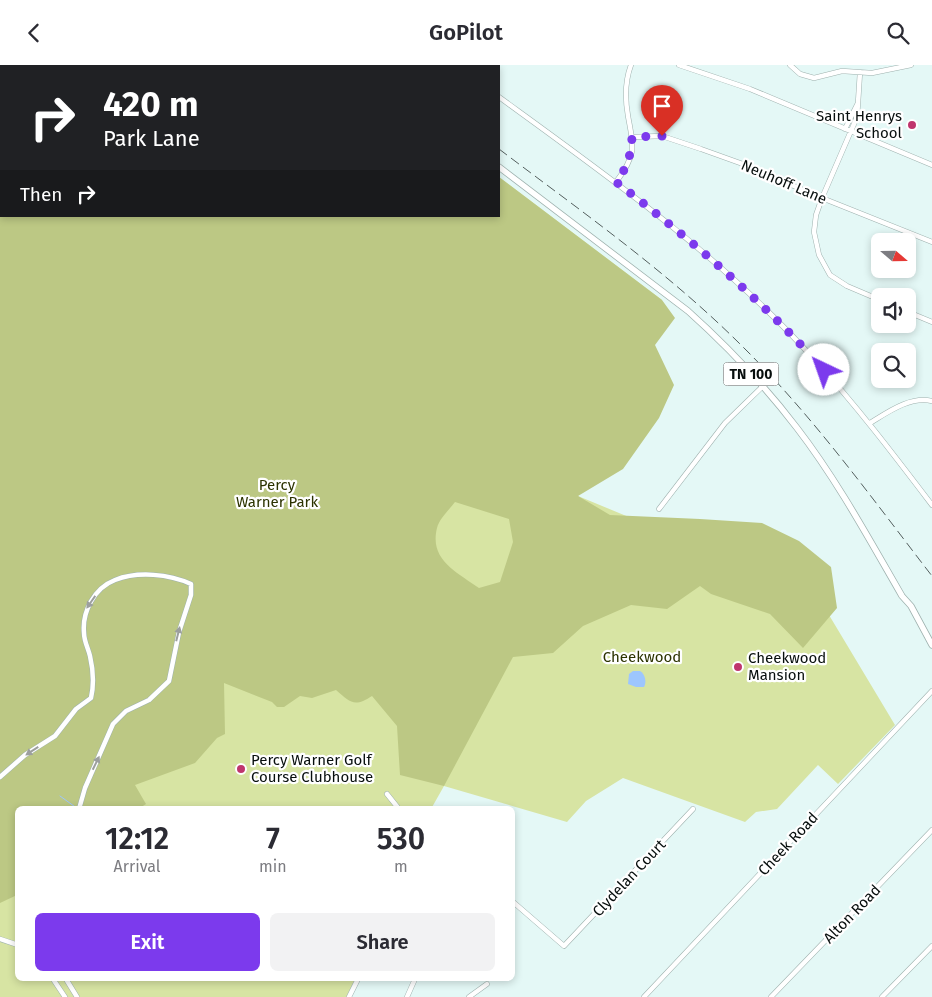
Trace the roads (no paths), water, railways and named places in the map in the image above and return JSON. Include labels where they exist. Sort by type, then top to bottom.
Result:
[{"type":"main road","name":"TN 100","points":[[500,168],[688,311],[763,386],[797,428],[826,469],[902,596],[911,606],[932,645]]},
{"type":"street","points":[[616,182],[626,168],[632,153],[632,137],[626,94],[631,65]]},
{"type":"street","points":[[679,65],[750,89],[932,165]]},
{"type":"street","points":[[790,65],[797,72],[810,77],[820,77],[840,71],[872,73],[908,65]]},
{"type":"street","points":[[839,65],[840,71]]},
{"type":"street","points":[[860,72],[857,117],[822,198],[816,215],[814,232],[819,255],[830,275],[847,286],[871,296]]},
{"type":"street","points":[[500,98],[616,182],[686,237],[750,294],[812,357],[870,423],[932,505]]},
{"type":"street","points":[[846,129],[858,103]]},
{"type":"street","name":"Neuhoff Lane","points":[[632,137],[662,136],[740,163],[932,242]]},
{"type":"street","points":[[916,315],[932,322]]},
{"type":"street","points":[[659,509],[725,423],[763,386]]},
{"type":"street","points":[[870,423],[902,404],[932,401]]},
{"type":"street","points":[[0,777],[25,755],[55,736],[76,709],[91,698],[93,690],[90,657],[84,634],[85,612],[90,601],[114,581],[140,576],[165,576],[191,584],[191,595],[179,632],[169,681],[148,700],[126,711],[113,724],[85,788],[80,806]]},
{"type":"street","name":"Cheek Road","points":[[644,997],[932,691]]},
{"type":"street","points":[[387,794],[397,806]]},
{"type":"street","name":"Clydelan Court","points":[[515,904],[564,946],[694,809]]},
{"type":"street","name":"Alton Road","points":[[772,997],[932,830]]},
{"type":"street","points":[[0,939],[15,944]]},
{"type":"street","points":[[882,997],[932,946]]},
{"type":"street","points":[[54,981],[65,997]]},
{"type":"street","points":[[67,981],[77,997]]},
{"type":"street","points":[[349,997],[357,981]]},
{"type":"street","points":[[407,997],[414,981]]},
{"type":"street","points":[[469,997],[487,984]]},
{"type":"water","points":[[633,671],[640,671],[643,674],[644,687],[628,684],[629,674]]},
{"type":"waterway","points":[[60,796],[74,806]]},
{"type":"railway","points":[[500,150],[654,268],[714,319],[742,346],[793,400],[817,429],[932,576]]},
{"type":"place","name":"Saint Henrys School","points":[[912,125]]},
{"type":"place","name":"Cheekwood Mansion","points":[[738,667]]},
{"type":"place","name":"Percy Warner Golf Course Clubhouse","points":[[241,769]]},
{"type":"park label","name":"Percy Warner Park","points":[[277,494]]},
{"type":"park label","name":"Cheekwood","points":[[642,657]]}]
